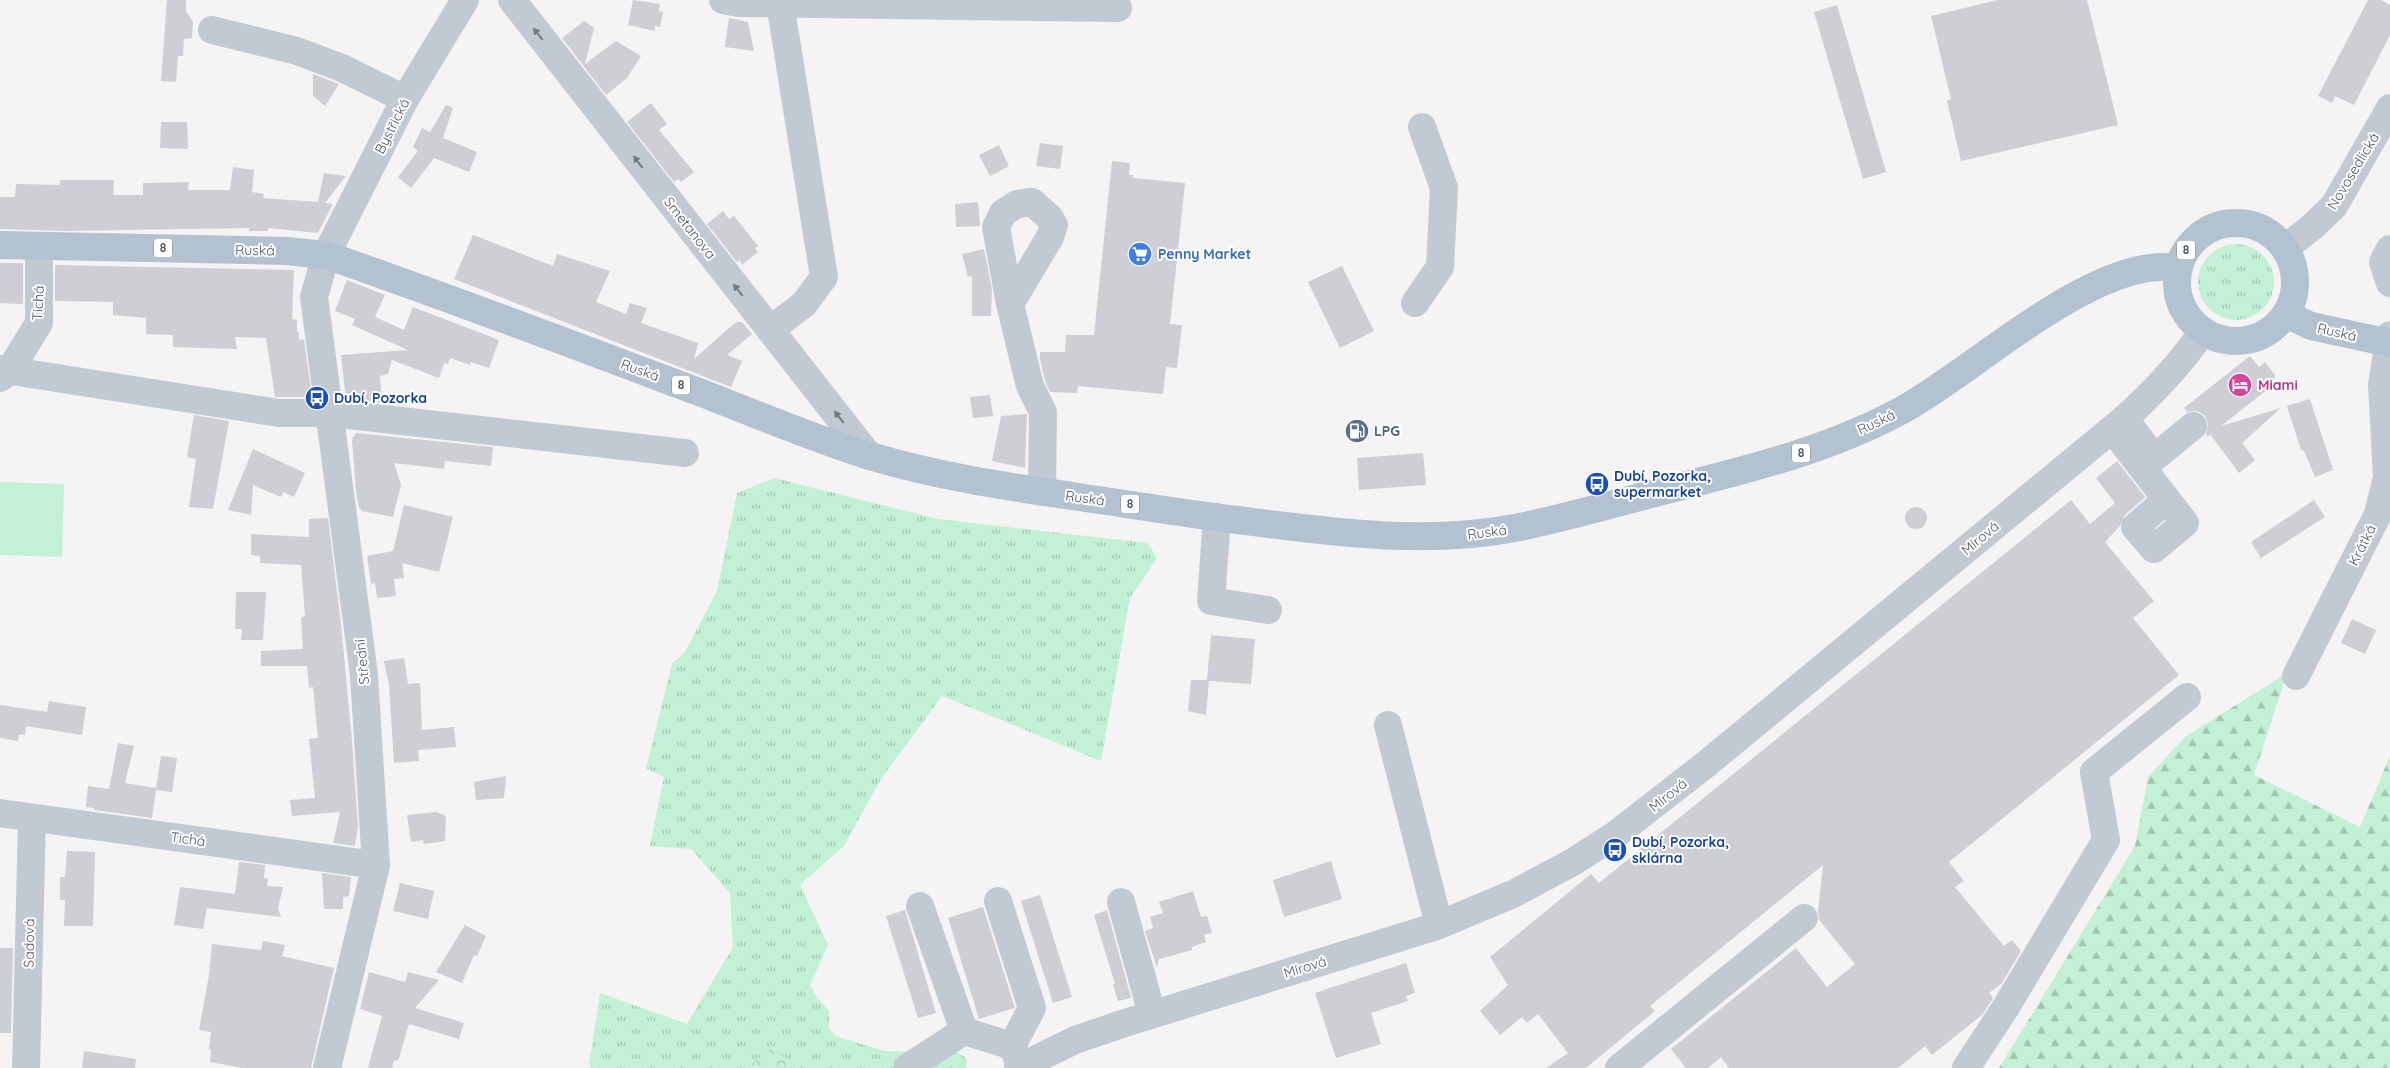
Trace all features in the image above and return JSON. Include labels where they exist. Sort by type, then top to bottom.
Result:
[{"type":"main road","name":"8","points":[[2235,223],[2254,225],[2272,234],[2285,248],[2292,264],[2295,281],[2293,298],[2286,314],[2275,327],[2260,336],[2243,341],[2225,340],[2203,331],[2193,323],[2180,300],[2177,287],[2178,268],[2186,250],[2199,236],[2216,226],[2235,223]]},
{"type":"main road","name":"Ruská","points":[[0,245],[286,251],[326,255],[869,456],[973,481],[1042,492],[1217,517],[1384,536],[1431,537],[1494,532],[1559,518],[1789,457],[1852,434],[1903,410],[1934,391],[2032,322],[2086,291],[2134,270],[2158,266],[2178,268]]},
{"type":"main road","name":"Ruská","points":[[2286,314],[2311,326],[2390,340]]},
{"type":"street","name":"Bystřická","points":[[326,255],[405,99],[465,0]]},
{"type":"street","name":"Smetanova","points":[[512,0],[869,456]]},
{"type":"street","points":[[723,0],[739,3],[1086,4],[1118,8]]},
{"type":"street","points":[[770,330],[804,304],[824,277],[780,3]]},
{"type":"street","points":[[212,30],[297,51],[342,68],[405,99]]},
{"type":"street","name":"Novosedlická","points":[[2285,248],[2312,227],[2334,206],[2390,108]]},
{"type":"street","points":[[1415,303],[1440,267],[1444,188],[1422,127]]},
{"type":"street","name":"Tichá","points":[[3,372],[39,323],[39,246]]},
{"type":"street","points":[[2390,249],[2384,262],[2390,283]]},
{"type":"street","name":"Střední","points":[[326,255],[314,297],[364,674],[376,865],[327,1068]]},
{"type":"street","points":[[1010,304],[1030,386],[1042,412],[1042,492]]},
{"type":"street","name":"Mírová","points":[[1017,1060],[1152,1014],[1439,925],[1513,894],[1573,862],[1615,836],[1705,765],[2118,424],[2167,378],[2203,331]]},
{"type":"street","name":"Krátká","points":[[2296,676],[2378,514],[2387,477],[2382,385],[2390,340]]},
{"type":"street","points":[[3,372],[279,413],[330,413],[685,453]]},
{"type":"street","points":[[2118,424],[2154,458],[2193,426]]},
{"type":"street","points":[[2118,424],[2166,500]]},
{"type":"street","points":[[1217,517],[1211,601],[1268,610]]},
{"type":"street","points":[[1966,1068],[2006,1007],[2106,840],[2094,772],[2187,697]]},
{"type":"street","points":[[1388,725],[1439,925]]},
{"type":"street","name":"Tichá","points":[[0,812],[376,865]]},
{"type":"street","name":"Sadová","points":[[26,1068],[32,818]]},
{"type":"street","points":[[920,906],[964,1031],[1017,1060],[1032,1008],[998,901]]},
{"type":"street","points":[[1121,902],[1152,1014]]},
{"type":"street","points":[[1619,1068],[1804,918]]},
{"type":"street","points":[[907,1068],[964,1031]]},
{"type":"green space","points":[[2236,244],[2251,247],[2263,255],[2271,267],[2274,282],[2271,297],[2263,309],[2251,317],[2236,320],[2221,317],[2209,309],[2201,297],[2198,282],[2201,267],[2209,255],[2221,247]]},
{"type":"green space","points":[[774,478],[938,519],[1148,543],[1157,558],[1130,598],[1101,761],[942,696],[881,779],[844,846],[800,885],[828,945],[810,985],[818,999],[829,1011],[829,1028],[835,1036],[885,1051],[958,1053],[965,1057],[967,1061],[966,1068],[592,1068],[589,1064],[600,993],[687,1024],[733,947],[730,893],[691,849],[650,846],[664,777],[646,768],[672,664],[685,652],[717,591],[737,493]]},
{"type":"green space","points":[[0,482],[64,484],[62,557],[0,555]]},
{"type":"green space","points":[[2287,673],[2254,775],[2360,827],[2390,756],[2390,1068],[1999,1068],[2135,846],[2148,777],[2185,737]]},
{"type":"green space","points":[[775,1046],[792,1068],[746,1068]]},
{"type":"building","points":[[167,0],[186,0],[186,11],[193,22],[192,38],[184,39],[183,56],[178,56],[176,82],[161,81]]},
{"type":"building","points":[[633,0],[660,4],[659,11],[663,12],[660,27],[655,26],[655,31],[628,25]]},
{"type":"building","points":[[1998,0],[2087,0],[2118,125],[1961,161],[1947,101],[1951,99],[1931,16]]},
{"type":"building","points":[[2368,0],[2381,0],[2390,5],[2390,35],[2354,105],[2335,96],[2332,103],[2318,96]]},
{"type":"building","points":[[1837,5],[1886,172],[1863,179],[1814,12]]},
{"type":"building","points":[[729,18],[748,22],[754,51],[725,47]]},
{"type":"building","points":[[584,21],[594,28],[585,64],[616,41],[641,56],[627,78],[606,95],[562,38]]},
{"type":"building","points":[[313,74],[339,84],[325,106],[313,96]]},
{"type":"building","points":[[651,103],[667,124],[659,130],[694,172],[681,182],[678,179],[674,182],[627,122]]},
{"type":"building","points":[[446,105],[453,108],[443,138],[477,152],[469,172],[434,158],[411,188],[398,177],[418,151],[413,147],[422,128],[430,132]]},
{"type":"building","points":[[161,122],[187,122],[188,149],[160,148]]},
{"type":"building","points":[[1040,143],[1063,146],[1060,169],[1036,166]]},
{"type":"building","points":[[999,145],[1009,166],[990,176],[979,155]]},
{"type":"building","name":"Penny Market","points":[[1112,161],[1130,163],[1129,175],[1133,175],[1133,178],[1185,183],[1170,324],[1182,325],[1177,368],[1166,367],[1163,394],[1078,386],[1077,393],[1050,392],[1045,381],[1040,352],[1065,352],[1066,335],[1094,335]]},
{"type":"building","points":[[233,167],[254,170],[252,192],[264,194],[263,198],[318,202],[324,173],[346,176],[325,203],[333,204],[318,233],[268,228],[268,231],[249,231],[249,228],[64,231],[0,229],[0,197],[15,197],[16,184],[60,185],[60,180],[114,180],[113,195],[143,195],[143,183],[189,182],[188,190],[230,190]]},
{"type":"building","points":[[978,202],[980,226],[956,227],[955,204]]},
{"type":"building","points":[[723,211],[729,219],[734,216],[758,246],[755,248],[758,252],[742,265],[740,260],[737,262],[707,224]]},
{"type":"building","points":[[473,235],[553,266],[557,254],[610,271],[596,302],[626,314],[630,303],[647,308],[641,323],[698,343],[694,359],[736,322],[742,322],[752,334],[727,355],[742,361],[731,387],[454,279]]},
{"type":"building","points":[[984,249],[992,290],[991,316],[972,316],[972,276],[968,277],[962,254]]},
{"type":"building","points":[[0,263],[23,263],[23,304],[0,303]]},
{"type":"building","points":[[55,265],[294,270],[292,319],[297,320],[299,340],[304,339],[312,397],[275,397],[266,338],[235,337],[237,349],[173,347],[173,335],[146,334],[146,318],[113,315],[113,302],[55,301]]},
{"type":"building","points":[[1342,266],[1374,331],[1340,348],[1308,282]]},
{"type":"building","points":[[347,280],[385,295],[375,317],[404,330],[413,307],[499,340],[489,368],[471,362],[470,365],[450,358],[448,364],[444,363],[439,378],[392,360],[388,374],[380,376],[382,403],[346,399],[341,355],[408,350],[352,325],[355,319],[335,311]]},
{"type":"building","points":[[2250,356],[2259,367],[2265,362],[2275,375],[2273,385],[2221,426],[2281,408],[2242,443],[2255,460],[2239,473],[2210,434],[2208,437],[2206,434],[2208,424],[2205,416],[2198,411],[2187,412],[2184,408]]},
{"type":"building","points":[[990,395],[993,416],[973,418],[970,397]]},
{"type":"building","points":[[2310,399],[2333,470],[2315,477],[2304,451],[2301,450],[2287,406]]},
{"type":"building","points":[[1027,414],[1025,468],[992,461],[1001,416]]},
{"type":"building","points":[[194,415],[229,421],[213,509],[189,507],[196,459],[187,457]]},
{"type":"building","points":[[356,433],[493,447],[491,466],[445,461],[444,469],[394,463],[401,485],[393,517],[362,511],[359,507],[356,492],[352,439]]},
{"type":"building","points":[[253,449],[305,473],[294,497],[283,492],[281,497],[253,485],[251,515],[228,510]]},
{"type":"building","points":[[1423,453],[1426,485],[1359,490],[1357,458]]},
{"type":"building","points":[[2117,461],[2145,497],[2125,515],[2120,526],[2105,542],[2154,601],[2133,618],[2179,675],[1949,862],[1964,881],[1955,887],[2004,946],[2012,940],[2021,951],[2002,983],[1989,993],[1993,998],[1983,1014],[1932,1055],[1925,1046],[1898,1068],[1729,1068],[1721,1057],[1708,1068],[1686,1068],[1671,1049],[1796,948],[1827,987],[1855,964],[1819,920],[1818,912],[1823,865],[1650,1006],[1655,1011],[1586,1068],[1546,1068],[1568,1053],[1538,1014],[1527,1023],[1522,1017],[1500,1035],[1480,1011],[1508,985],[1490,957],[1591,874],[1599,883],[2071,500],[2090,524],[2115,503],[2096,478]]},
{"type":"building","points":[[2314,500],[2325,517],[2261,558],[2251,542]]},
{"type":"building","points":[[404,505],[453,517],[439,572],[402,563],[404,578],[394,579],[396,596],[377,598],[375,583],[371,584],[367,556],[393,551]]},
{"type":"building","points":[[1916,507],[1924,510],[1927,518],[1924,526],[1916,529],[1908,526],[1905,518],[1908,510]]},
{"type":"building","points":[[328,518],[341,624],[352,741],[358,826],[355,846],[333,843],[340,812],[292,816],[290,800],[315,798],[309,739],[318,738],[313,687],[309,688],[307,666],[261,666],[261,651],[303,649],[301,617],[305,616],[301,565],[260,563],[260,556],[251,555],[251,534],[309,537],[309,519]]},
{"type":"building","points":[[236,592],[266,592],[263,640],[241,640],[242,629],[235,629]]},
{"type":"building","points":[[2352,619],[2376,630],[2365,654],[2341,643]]},
{"type":"building","points":[[1211,635],[1255,639],[1251,684],[1209,681],[1206,715],[1188,711],[1191,680],[1207,680]]},
{"type":"building","points":[[404,658],[408,684],[420,683],[422,730],[454,727],[456,747],[418,750],[419,761],[394,763],[389,685],[384,661]]},
{"type":"building","points":[[49,701],[86,707],[82,735],[26,726],[25,735],[19,734],[18,741],[0,738],[0,705],[47,712]]},
{"type":"building","points":[[118,743],[134,746],[125,783],[156,788],[161,756],[177,758],[172,792],[156,790],[152,818],[94,810],[94,808],[86,807],[88,786],[109,789]]},
{"type":"building","points":[[506,776],[504,798],[476,800],[474,782]]},
{"type":"building","points":[[436,812],[446,816],[445,841],[424,844],[423,840],[411,842],[407,815]]},
{"type":"building","points":[[67,851],[95,852],[93,926],[64,926],[65,900],[60,900],[60,877],[65,877]]},
{"type":"building","points":[[1331,861],[1342,899],[1284,917],[1273,880]]},
{"type":"building","points":[[239,862],[265,865],[264,878],[268,879],[267,886],[283,887],[278,908],[281,917],[207,908],[203,929],[174,925],[180,887],[235,894]]},
{"type":"building","points":[[322,873],[351,877],[349,896],[343,897],[343,909],[324,909]]},
{"type":"building","points":[[400,883],[434,891],[428,919],[393,911]]},
{"type":"building","points":[[1193,891],[1201,917],[1207,916],[1212,933],[1204,935],[1206,942],[1192,947],[1192,950],[1159,959],[1157,968],[1145,931],[1153,928],[1150,917],[1163,913],[1159,902]]},
{"type":"building","points":[[1040,895],[1072,997],[1053,1003],[1021,901]]},
{"type":"building","points":[[983,907],[1015,1008],[979,1019],[948,918]]},
{"type":"building","points":[[905,910],[936,1013],[918,1018],[886,916]]},
{"type":"building","points":[[1107,910],[1131,998],[1118,1001],[1113,984],[1115,984],[1094,915]]},
{"type":"building","points":[[465,925],[486,936],[477,956],[474,955],[462,983],[436,972]]},
{"type":"building","points":[[263,941],[285,945],[282,956],[334,968],[311,1068],[243,1068],[210,1062],[211,1032],[199,1030],[209,975],[212,944],[261,950]]},
{"type":"building","points":[[0,948],[13,948],[11,1033],[0,1033]]},
{"type":"building","points":[[1406,963],[1415,993],[1406,996],[1408,1001],[1371,1013],[1381,1044],[1336,1058],[1315,993]]},
{"type":"building","points":[[369,972],[405,982],[408,972],[439,980],[415,1008],[464,1023],[459,1039],[409,1024],[398,1061],[394,1060],[392,1068],[368,1068],[382,1016],[360,1009]]},
{"type":"building","points":[[84,1051],[136,1059],[135,1068],[82,1068]]},
{"type":"place","name":"Penny Market","points":[[1140,254]]},
{"type":"place","name":"Miami","points":[[2240,385]]},
{"type":"place","name":"Dubí, Pozorka","points":[[317,398]]},
{"type":"place","name":"LPG","points":[[1357,431]]},
{"type":"place","name":"Dubí, Pozorka, supermarket","points":[[1597,484]]},
{"type":"place","name":"Dubí, Pozorka, sklárna","points":[[1615,850]]}]
